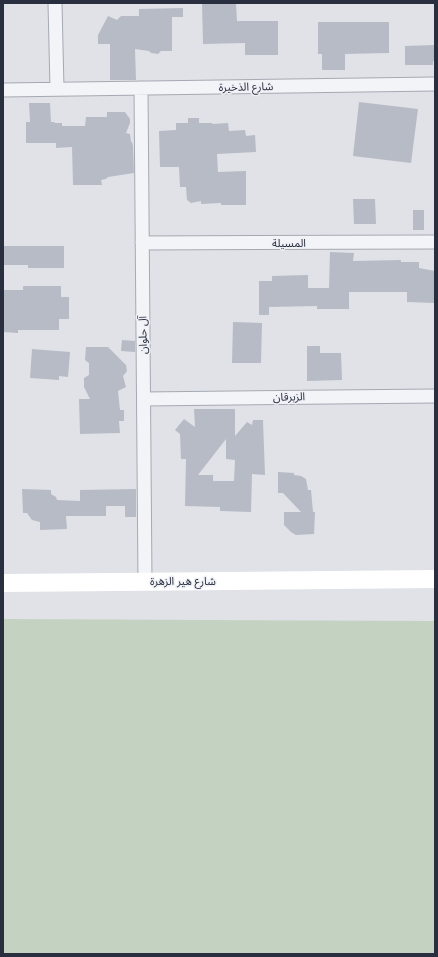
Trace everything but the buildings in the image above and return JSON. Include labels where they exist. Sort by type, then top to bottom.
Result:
[{"type":"street","points":[[55,3],[57,89]]},
{"type":"street","name":"شارع الذخيرة","points":[[3,90],[435,84]]},
{"type":"street","name":"آل حلوان","points":[[141,88],[145,582]]},
{"type":"street","name":"المسيلة","points":[[142,243],[435,242]]},
{"type":"street","name":"الزبرقان","points":[[144,399],[435,396]]},
{"type":"street","name":"شارع هير الزهرة","points":[[3,583],[435,579]]},
{"type":"green space","points":[[3,619],[435,621],[435,954],[3,954]]}]
